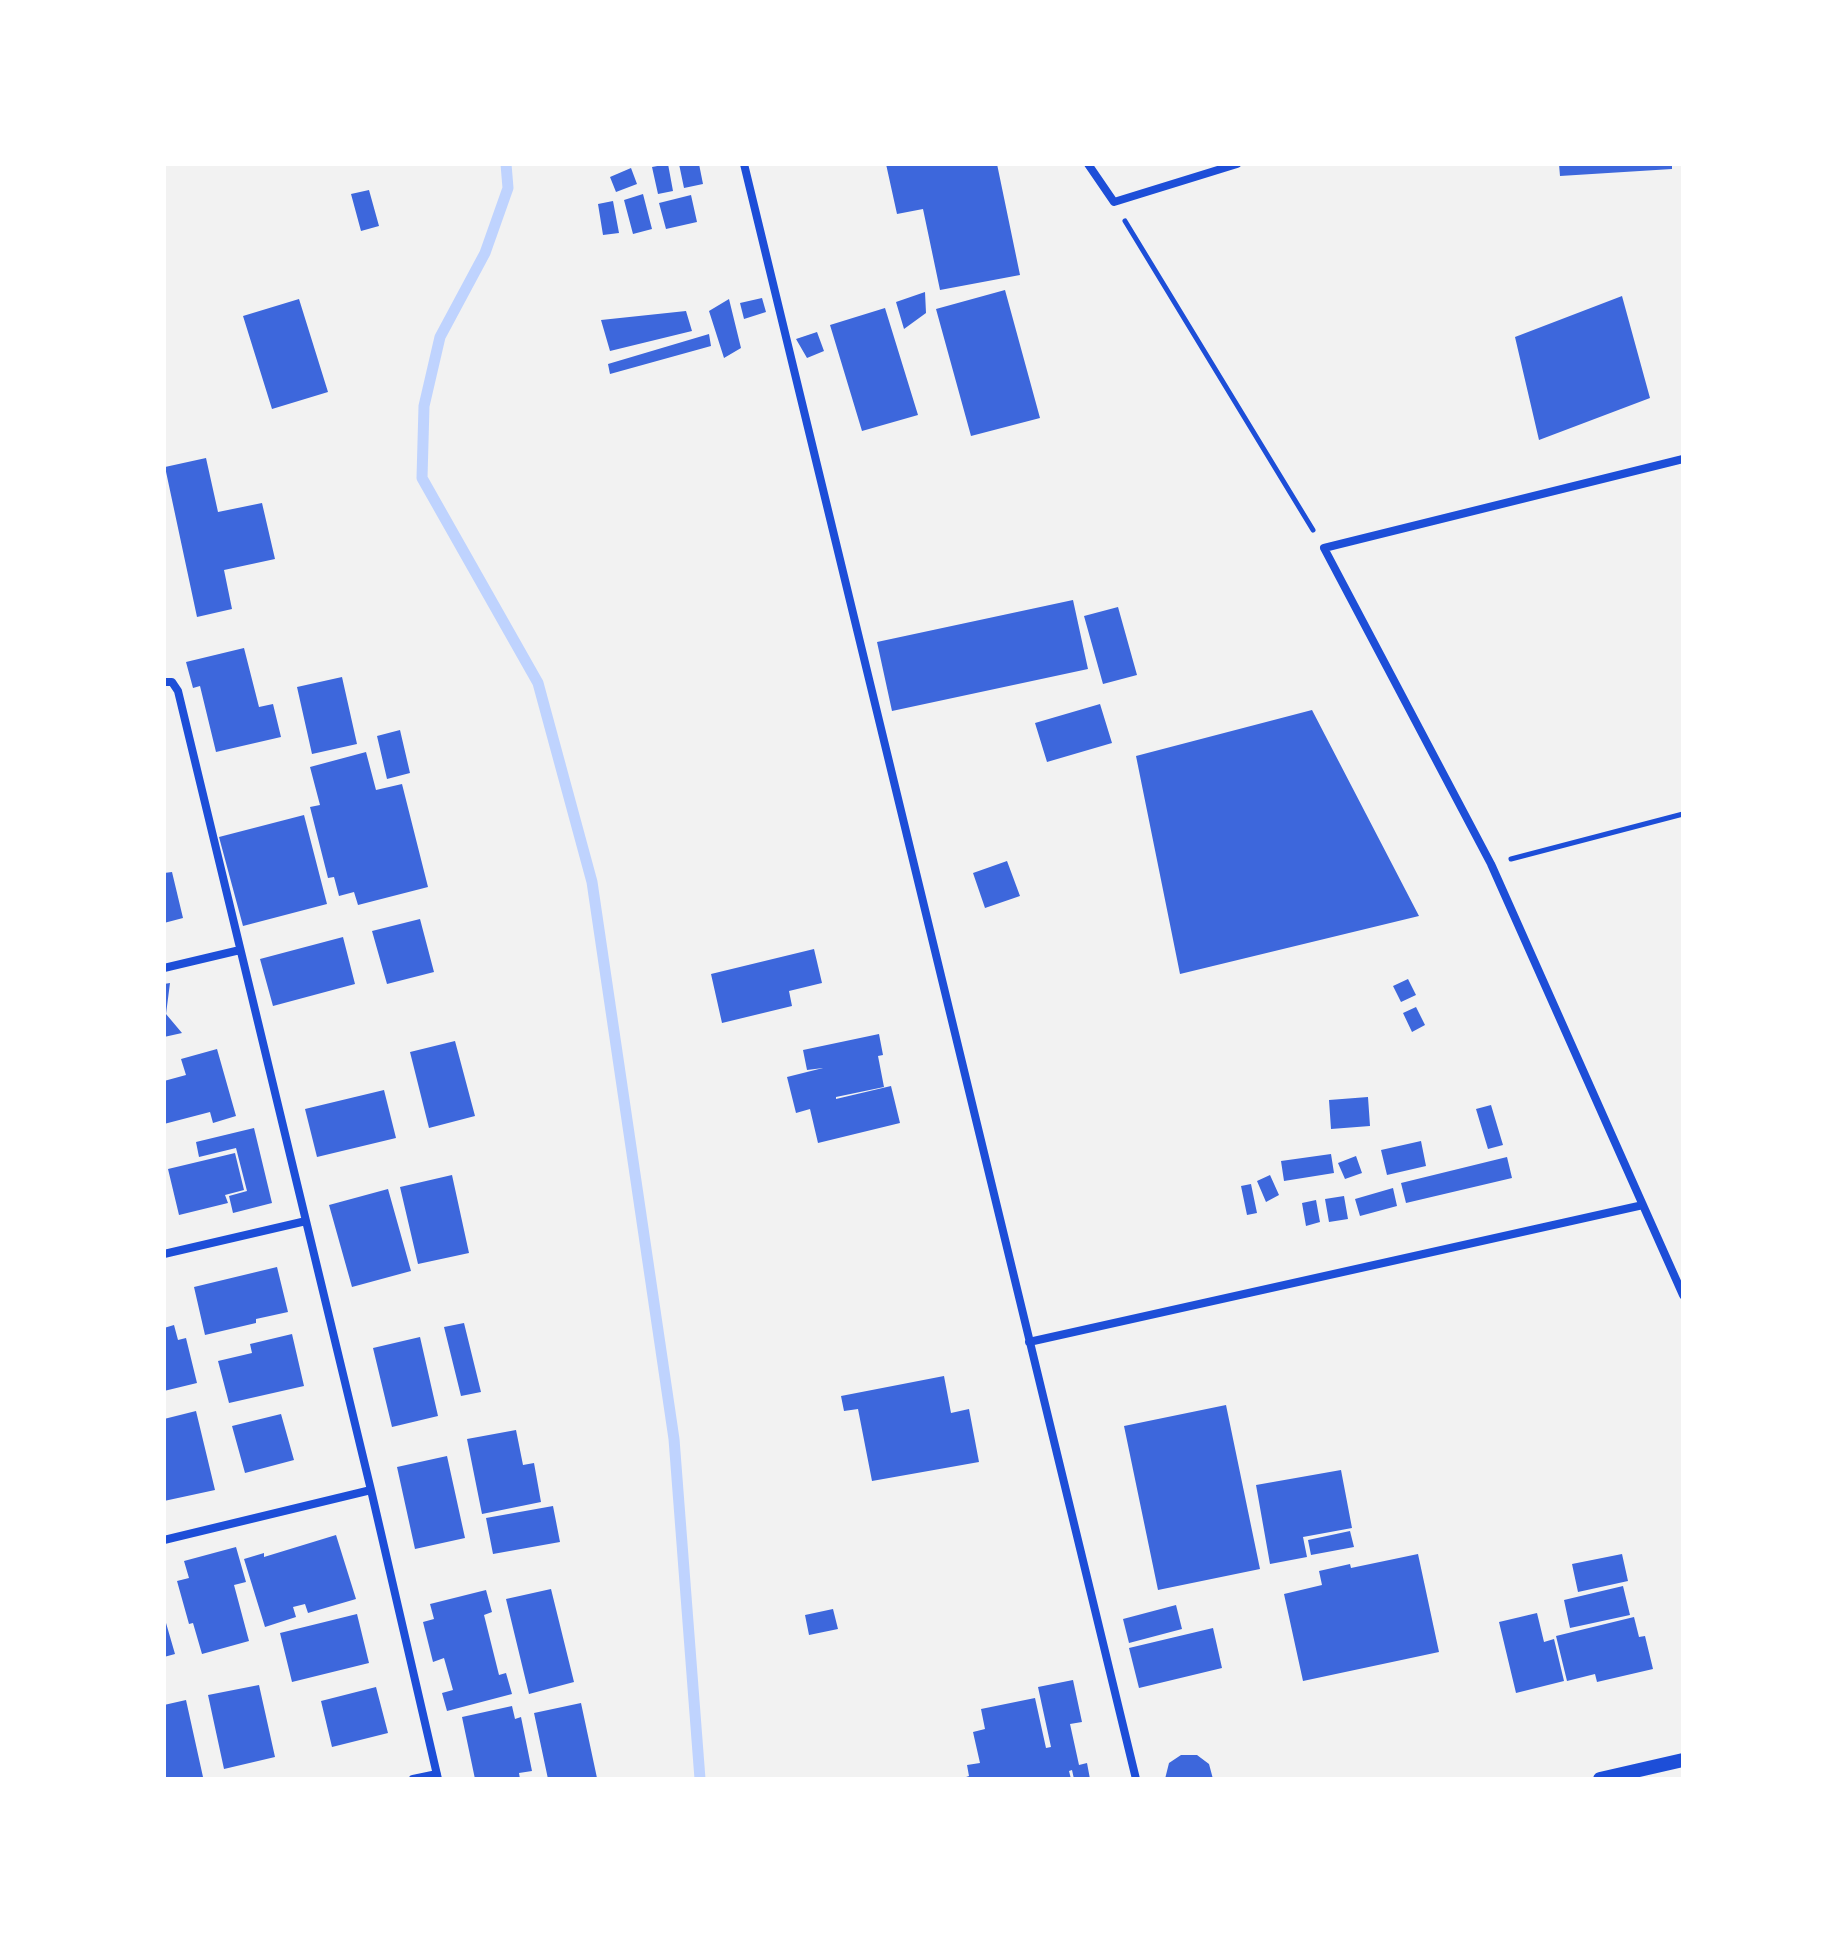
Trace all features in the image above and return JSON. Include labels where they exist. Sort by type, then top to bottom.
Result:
[{"type":"street","points":[[744,164],[1136,1779]]},
{"type":"street","points":[[1088,164],[1114,202],[1237,164]]},
{"type":"street","points":[[1683,459],[1324,548],[1491,864],[1683,1295]]},
{"type":"street","points":[[164,682],[172,682],[178,691],[437,1776],[413,1779]]},
{"type":"street","points":[[164,968],[240,950]]},
{"type":"street","points":[[1029,1342],[1643,1205]]},
{"type":"street","points":[[164,1254],[306,1221]]},
{"type":"street","points":[[164,1540],[371,1490]]},
{"type":"street","points":[[1600,1779],[1683,1760]]},
{"type":"path","points":[[1114,202],[1324,548]]},
{"type":"path","points":[[1491,864],[1683,814]]},
{"type":"building","points":[[668,164],[673,191],[658,194],[652,167]]},
{"type":"building","points":[[679,164],[699,164],[703,184],[684,188]]},
{"type":"building","points":[[886,164],[997,164],[1020,275],[940,290],[923,209],[897,214]]},
{"type":"building","points":[[1559,164],[1672,164],[1672,169],[1560,176]]},
{"type":"building","points":[[631,168],[637,184],[616,192],[610,177]]},
{"type":"building","points":[[369,190],[379,226],[361,231],[351,194]]},
{"type":"building","points":[[643,194],[652,229],[633,234],[624,200]]},
{"type":"building","points":[[691,195],[697,222],[666,229],[659,203]]},
{"type":"building","points":[[613,201],[619,233],[603,235],[598,204]]},
{"type":"building","points":[[1005,290],[1040,418],[971,436],[936,309]]},
{"type":"building","points":[[925,292],[926,313],[904,329],[896,302]]},
{"type":"building","points":[[1622,296],[1650,398],[1539,440],[1515,337]]},
{"type":"building","points":[[762,298],[766,312],[744,319],[740,303]]},
{"type":"building","points":[[299,299],[328,392],[272,409],[243,316]]},
{"type":"building","points":[[729,299],[741,348],[724,358],[709,311]]},
{"type":"building","points":[[885,308],[918,415],[862,431],[830,325]]},
{"type":"building","points":[[686,311],[692,331],[610,351],[601,320]]},
{"type":"building","points":[[817,332],[824,351],[807,358],[796,339]]},
{"type":"building","points":[[709,334],[711,346],[610,374],[608,364]]},
{"type":"building","points":[[206,458],[218,512],[262,503],[275,559],[224,570],[232,609],[197,617],[165,467]]},
{"type":"building","points":[[1073,600],[1088,669],[892,711],[877,642]]},
{"type":"building","points":[[1118,607],[1137,675],[1103,684],[1084,616]]},
{"type":"building","points":[[244,648],[259,707],[273,704],[281,737],[216,752],[200,686],[193,688],[186,662]]},
{"type":"building","points":[[342,677],[357,744],[312,754],[297,687]]},
{"type":"building","points":[[1100,704],[1112,743],[1047,762],[1035,723]]},
{"type":"building","points":[[1312,710],[1419,916],[1180,974],[1136,756]]},
{"type":"building","points":[[400,730],[410,773],[387,779],[377,736]]},
{"type":"building","points":[[366,752],[376,790],[402,784],[428,887],[358,905],[354,892],[339,896],[334,877],[328,878],[310,807],[320,805],[310,767]]},
{"type":"building","points":[[304,815],[327,904],[243,926],[219,837]]},
{"type":"building","points":[[1007,861],[1020,896],[985,908],[973,873]]},
{"type":"building","points":[[172,872],[183,918],[164,923],[164,873]]},
{"type":"building","points":[[420,919],[434,972],[387,984],[372,931]]},
{"type":"building","points":[[343,937],[355,984],[273,1006],[260,959]]},
{"type":"building","points":[[814,949],[822,983],[789,991],[792,1006],[722,1023],[711,974]]},
{"type":"building","points":[[1408,979],[1416,995],[1401,1002],[1393,986]]},
{"type":"building","points":[[170,983],[166,1014],[182,1033],[164,1037],[164,984]]},
{"type":"building","points":[[1416,1007],[1425,1025],[1412,1032],[1403,1013]]},
{"type":"building","points":[[879,1034],[883,1055],[878,1056],[884,1087],[836,1099],[891,1086],[900,1123],[818,1143],[810,1109],[796,1113],[787,1077],[823,1068],[807,1070],[803,1050]]},
{"type":"building","points":[[455,1041],[475,1116],[429,1128],[410,1052]]},
{"type":"building","points":[[217,1049],[236,1116],[213,1123],[210,1112],[164,1124],[164,1081],[186,1075],[181,1059]]},
{"type":"building","points":[[384,1090],[396,1138],[317,1157],[305,1109]]},
{"type":"building","points":[[1368,1097],[1370,1126],[1331,1129],[1329,1100]]},
{"type":"building","points":[[1491,1105],[1503,1145],[1488,1149],[1476,1109]]},
{"type":"building","points":[[254,1128],[272,1203],[233,1213],[229,1196],[247,1191],[236,1148],[199,1157],[196,1142]]},
{"type":"building","points":[[1421,1141],[1426,1166],[1387,1175],[1381,1150]]},
{"type":"building","points":[[235,1153],[244,1190],[225,1195],[228,1203],[179,1215],[168,1169]]},
{"type":"building","points":[[1331,1154],[1334,1173],[1284,1181],[1281,1161]]},
{"type":"building","points":[[1356,1156],[1362,1173],[1345,1179],[1338,1163]]},
{"type":"building","points":[[1507,1157],[1512,1178],[1406,1203],[1401,1183]]},
{"type":"building","points":[[452,1175],[469,1253],[418,1264],[400,1187]]},
{"type":"building","points":[[1270,1175],[1279,1195],[1266,1202],[1257,1181]]},
{"type":"building","points":[[1251,1184],[1257,1213],[1247,1215],[1241,1186]]},
{"type":"building","points":[[1393,1188],[1397,1206],[1360,1216],[1355,1199]]},
{"type":"building","points":[[388,1189],[411,1271],[352,1287],[329,1205]]},
{"type":"building","points":[[1344,1196],[1348,1219],[1329,1222],[1325,1199]]},
{"type":"building","points":[[1316,1200],[1320,1222],[1306,1226],[1302,1203]]},
{"type":"building","points":[[277,1267],[288,1312],[205,1335],[194,1287]]},
{"type":"building","points":[[464,1323],[481,1392],[461,1396],[444,1327]]},
{"type":"building","points":[[174,1325],[178,1340],[186,1338],[197,1383],[164,1391],[164,1328]]},
{"type":"building","points":[[292,1334],[304,1386],[229,1403],[218,1361],[252,1353],[250,1344]]},
{"type":"building","points":[[420,1337],[438,1416],[392,1427],[373,1348]]},
{"type":"building","points":[[944,1376],[951,1413],[969,1409],[979,1462],[872,1481],[858,1409],[844,1411],[841,1396]]},
{"type":"building","points":[[1226,1405],[1260,1569],[1158,1590],[1124,1426]]},
{"type":"building","points":[[196,1411],[215,1490],[164,1501],[164,1419]]},
{"type":"building","points":[[281,1414],[294,1460],[245,1473],[232,1426]]},
{"type":"building","points":[[516,1430],[523,1465],[534,1463],[541,1502],[482,1514],[467,1439]]},
{"type":"building","points":[[447,1456],[465,1538],[415,1549],[397,1467]]},
{"type":"building","points":[[1341,1470],[1352,1528],[1303,1537],[1307,1557],[1270,1564],[1256,1485]]},
{"type":"building","points":[[553,1506],[560,1542],[493,1554],[486,1518]]},
{"type":"building","points":[[1350,1531],[1354,1547],[1311,1555],[1308,1540]]},
{"type":"building","points":[[336,1535],[356,1599],[308,1613],[305,1604],[293,1607],[296,1617],[265,1627],[244,1559],[264,1553],[264,1557]]},
{"type":"building","points":[[236,1547],[246,1582],[234,1585],[249,1641],[202,1654],[193,1623],[189,1624],[177,1581],[189,1578],[184,1561]]},
{"type":"building","points":[[1418,1554],[1439,1652],[1303,1681],[1284,1594],[1322,1585],[1319,1571],[1350,1564],[1351,1568]]},
{"type":"building","points":[[1622,1554],[1628,1581],[1578,1592],[1572,1564]]},
{"type":"building","points":[[1623,1586],[1630,1615],[1570,1628],[1564,1600]]},
{"type":"building","points":[[551,1589],[574,1682],[529,1694],[506,1599]]},
{"type":"building","points":[[486,1590],[492,1612],[484,1615],[499,1675],[506,1673],[512,1694],[447,1711],[442,1693],[453,1690],[444,1658],[433,1662],[423,1622],[434,1619],[430,1604]]},
{"type":"building","points":[[1176,1605],[1182,1629],[1129,1643],[1123,1619]]},
{"type":"building","points":[[833,1609],[838,1629],[809,1635],[805,1615]]},
{"type":"building","points":[[1537,1613],[1544,1642],[1554,1639],[1564,1681],[1516,1693],[1499,1622]]},
{"type":"building","points":[[357,1614],[369,1663],[292,1682],[280,1633]]},
{"type":"building","points":[[164,1616],[175,1654],[164,1657]]},
{"type":"building","points":[[1634,1617],[1639,1637],[1645,1636],[1653,1669],[1597,1682],[1595,1674],[1567,1681],[1556,1636]]},
{"type":"building","points":[[1213,1628],[1222,1668],[1139,1688],[1129,1648]]},
{"type":"building","points":[[1073,1680],[1082,1722],[1070,1724],[1079,1765],[1087,1763],[1090,1779],[1074,1779],[1072,1770],[1069,1771],[1071,1779],[960,1779],[969,1776],[967,1765],[980,1763],[973,1732],[985,1729],[981,1709],[1035,1698],[1046,1748],[1051,1747],[1038,1687]]},
{"type":"building","points":[[259,1685],[275,1757],[224,1769],[208,1695]]},
{"type":"building","points":[[376,1687],[388,1733],[332,1747],[321,1701]]},
{"type":"building","points":[[186,1700],[203,1777],[164,1779],[164,1705]]},
{"type":"building","points":[[581,1703],[597,1778],[548,1779],[534,1713]]},
{"type":"building","points":[[512,1706],[515,1719],[521,1717],[532,1771],[519,1773],[520,1779],[475,1779],[462,1717]]},
{"type":"building","points":[[1181,1755],[1197,1755],[1209,1764],[1213,1779],[1165,1779],[1169,1763]]},
{"type":"waterway","points":[[506,164],[508,188],[485,253],[440,337],[424,406],[422,478],[538,683],[592,882],[674,1439],[700,1779]]}]
